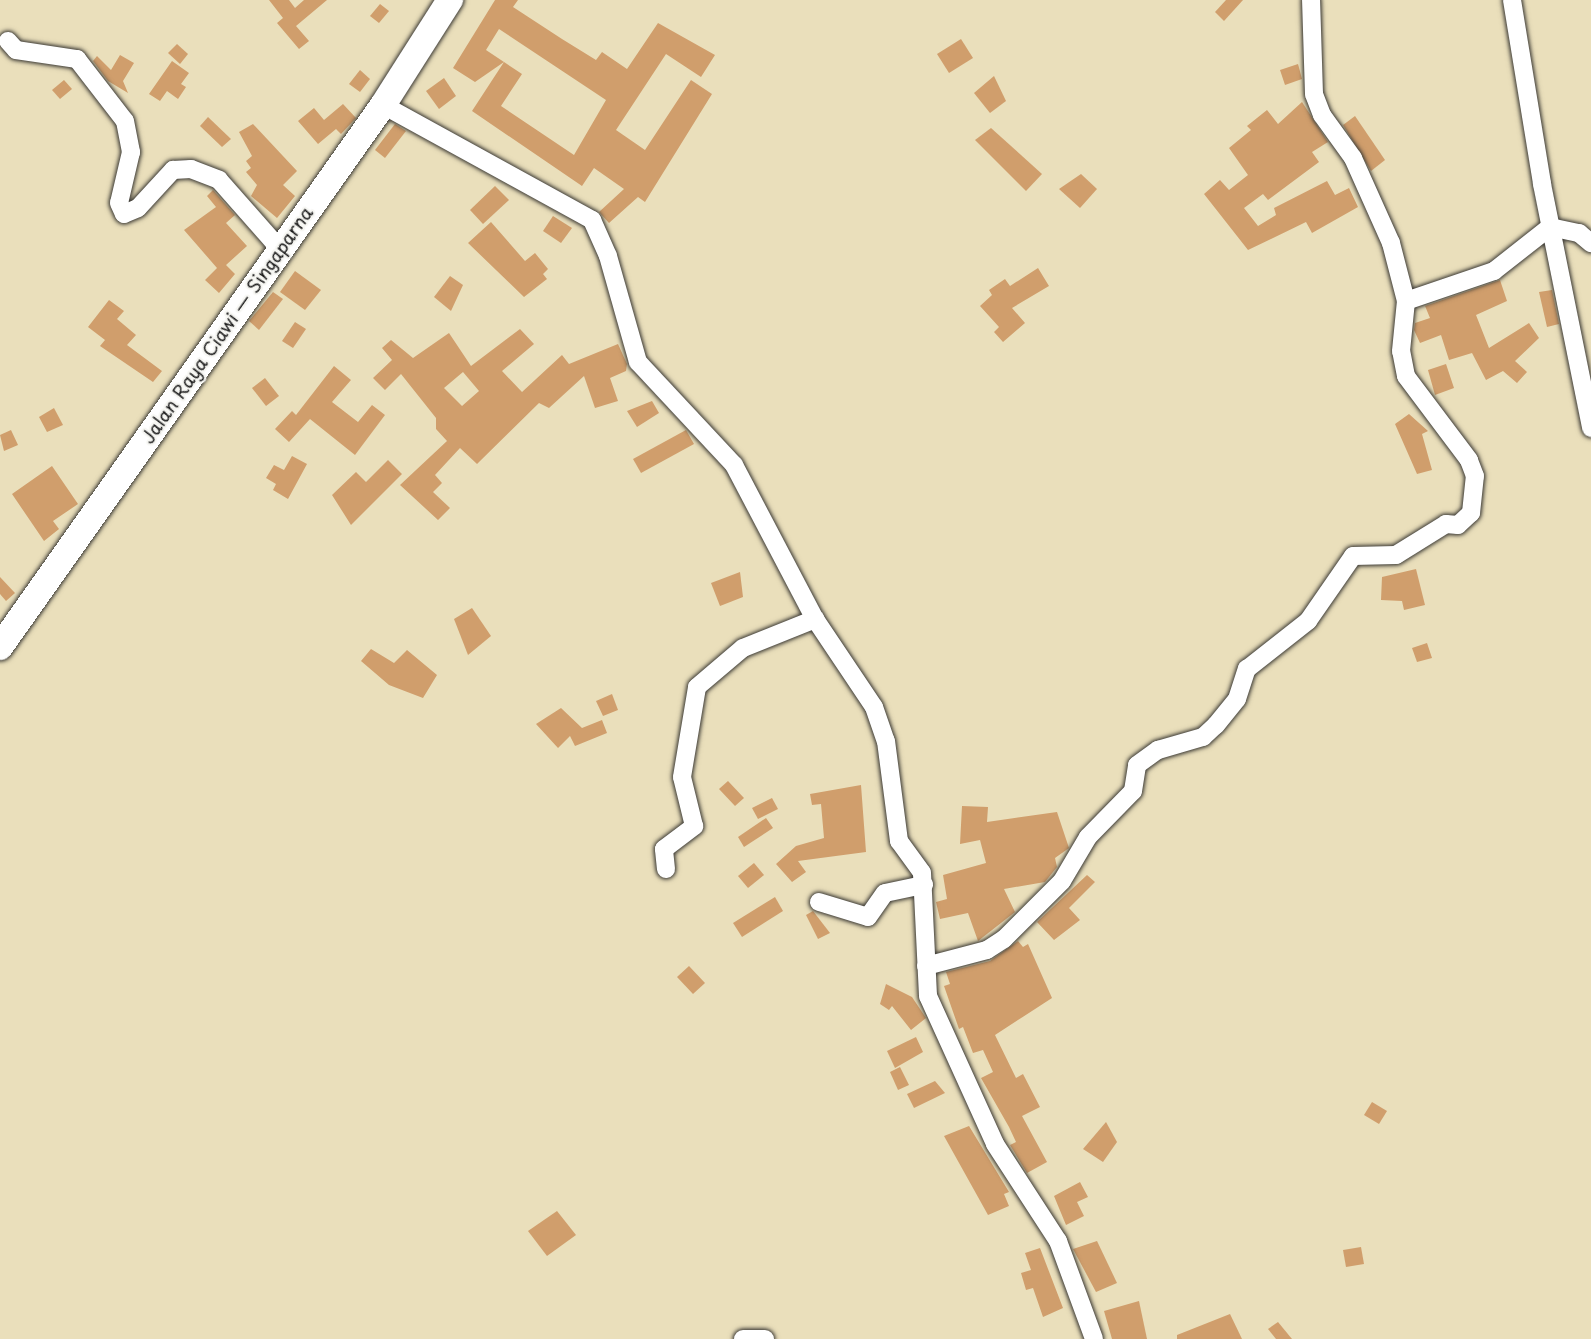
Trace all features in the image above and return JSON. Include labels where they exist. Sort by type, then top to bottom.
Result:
[{"type":"main road","name":"Jalan Raya Ciawi — Singaparna","points":[[0,647],[279,248],[383,105],[450,0]]},
{"type":"street","points":[[926,966],[987,950],[1004,939],[1062,881],[1088,837],[1133,791],[1137,765],[1158,750],[1203,736],[1216,725],[1237,699],[1246,669],[1308,621],[1353,556],[1396,555],[1446,524],[1466,520],[1475,476],[1406,376],[1401,351],[1406,301],[1377,209],[1314,94],[1311,0]]},
{"type":"street","points":[[1512,0],[1550,227],[1591,428]]},
{"type":"street","points":[[8,41],[16,50],[77,59],[125,121],[132,144],[119,206],[124,214],[134,211],[173,170],[191,169],[219,180],[279,248]]},
{"type":"street","points":[[383,105],[592,220],[638,362],[735,465],[815,619],[882,724],[899,841],[922,873],[928,996],[975,1104],[1044,1214],[1094,1339]]},
{"type":"street","points":[[1406,301],[1502,267],[1550,227]]},
{"type":"street","points":[[1550,227],[1579,233],[1591,243]]},
{"type":"street","points":[[666,869],[664,849],[694,826],[682,777],[697,687],[743,648],[815,619]]},
{"type":"street","points":[[819,902],[868,917],[885,893],[924,885]]},
{"type":"street","points":[[742,1339],[765,1339]]},
{"type":"building","points":[[269,0],[289,0],[295,8],[304,0],[327,0],[296,26],[309,41],[299,49],[277,23],[283,18]]},
{"type":"building","points":[[495,0],[518,0],[513,7],[562,39],[596,60],[602,52],[627,69],[658,23],[715,55],[701,77],[666,54],[616,130],[645,150],[691,80],[712,94],[645,202],[638,197],[609,223],[599,212],[624,189],[594,168],[582,186],[472,111],[504,62],[475,82],[453,68]],"holes":[[[499,29],[606,100],[574,155],[501,106],[522,74],[486,50]]]},
{"type":"building","points":[[1226,0],[1243,0],[1224,21],[1215,12]]},
{"type":"building","points":[[380,4],[389,11],[379,23],[370,16]]},
{"type":"building","points":[[961,39],[973,58],[949,73],[937,54]]},
{"type":"building","points":[[177,44],[188,54],[180,64],[168,53]]},
{"type":"building","points":[[120,55],[134,63],[123,81],[128,93],[108,81],[93,61],[97,56],[111,70]]},
{"type":"building","points":[[172,61],[189,73],[181,84],[186,87],[178,99],[167,91],[160,101],[149,94]]},
{"type":"building","points":[[1298,64],[1302,79],[1285,85],[1280,70]]},
{"type":"building","points":[[360,70],[370,79],[360,92],[349,84]]},
{"type":"building","points":[[994,76],[1006,101],[990,113],[974,93]]},
{"type":"building","points":[[444,78],[456,96],[439,109],[426,91]]},
{"type":"building","points":[[64,80],[72,89],[60,99],[52,90]]},
{"type":"building","points":[[1302,102],[1328,142],[1312,152],[1319,162],[1268,200],[1263,194],[1244,208],[1258,226],[1276,215],[1274,208],[1327,181],[1335,195],[1349,188],[1358,207],[1312,233],[1306,222],[1248,250],[1204,194],[1220,180],[1229,190],[1248,175],[1229,148],[1251,130],[1247,126],[1267,110],[1278,124]]},
{"type":"building","points":[[343,104],[356,118],[341,134],[336,129],[318,144],[298,121],[314,108],[324,120]]},
{"type":"building","points":[[1355,116],[1385,160],[1371,171],[1343,125]]},
{"type":"building","points":[[208,117],[231,139],[222,147],[200,126]]},
{"type":"building","points":[[253,124],[297,171],[283,185],[295,196],[277,218],[251,196],[257,185],[246,172],[251,168],[246,161],[252,156],[239,132]]},
{"type":"building","points":[[395,124],[406,131],[385,158],[375,150]]},
{"type":"building","points":[[991,128],[1042,174],[1026,191],[975,140]]},
{"type":"building","points":[[1081,174],[1097,189],[1080,208],[1059,189]]},
{"type":"building","points":[[495,186],[509,200],[483,224],[470,210]]},
{"type":"building","points":[[213,190],[235,215],[226,223],[247,246],[226,265],[235,274],[219,293],[205,280],[217,268],[184,230],[216,207],[207,196]]},
{"type":"building","points":[[553,216],[572,228],[561,243],[543,231]]},
{"type":"building","points":[[491,222],[525,261],[535,253],[548,269],[543,274],[547,279],[524,297],[468,243]]},
{"type":"building","points":[[1038,268],[1049,286],[1012,308],[1025,323],[1003,342],[994,332],[999,327],[980,306],[992,295],[989,290],[1005,279],[1010,286]]},
{"type":"building","points":[[295,271],[321,290],[305,310],[280,292]]},
{"type":"building","points":[[450,276],[463,285],[451,311],[434,297]]},
{"type":"building","points":[[1500,280],[1507,301],[1476,315],[1489,348],[1529,323],[1539,338],[1515,361],[1527,372],[1517,383],[1503,371],[1486,380],[1472,353],[1449,360],[1441,335],[1420,343],[1414,330],[1415,323],[1430,318],[1425,306]]},
{"type":"building","points":[[1552,290],[1559,324],[1547,327],[1539,292]]},
{"type":"building","points":[[273,292],[283,299],[259,330],[249,321]]},
{"type":"building","points":[[109,300],[124,311],[117,319],[136,335],[127,345],[162,371],[153,382],[100,346],[105,340],[88,327]]},
{"type":"building","points":[[295,322],[306,329],[293,348],[282,341]]},
{"type":"building","points":[[520,329],[534,344],[502,371],[522,392],[562,355],[569,364],[618,344],[627,364],[626,371],[610,378],[618,401],[595,408],[584,376],[549,408],[539,403],[477,464],[460,448],[435,475],[442,483],[433,492],[450,508],[438,520],[400,485],[447,441],[436,429],[436,418],[401,374],[385,390],[373,378],[392,360],[382,348],[391,340],[413,358],[449,333],[471,366]],"holes":[[[463,372],[479,391],[462,406],[444,388]]]},
{"type":"building","points":[[1446,364],[1454,388],[1435,395],[1428,370]]},
{"type":"building","points":[[334,366],[351,380],[332,402],[358,422],[372,405],[385,415],[355,455],[310,419],[289,442],[275,429],[292,411],[296,415]]},
{"type":"building","points":[[265,378],[279,396],[266,406],[252,388]]},
{"type":"building","points":[[652,401],[659,413],[637,427],[627,411]]},
{"type":"building","points":[[54,408],[63,425],[47,432],[39,417]]},
{"type":"building","points":[[1409,414],[1428,431],[1422,434],[1432,470],[1417,474],[1395,424]]},
{"type":"building","points":[[11,430],[18,445],[4,451],[0,435]]},
{"type":"building","points":[[686,430],[694,444],[641,473],[633,459]]},
{"type":"building","points":[[292,456],[307,464],[288,499],[273,490],[276,484],[266,478],[274,465],[284,470]]},
{"type":"building","points":[[388,460],[402,474],[351,525],[332,495],[356,472],[366,482]]},
{"type":"building","points":[[52,466],[78,504],[53,521],[59,529],[44,541],[12,494]]},
{"type":"building","points":[[1416,569],[1425,605],[1404,610],[1402,601],[1381,600],[1382,577]]},
{"type":"building","points":[[740,572],[743,597],[720,606],[711,583]]},
{"type":"building","points":[[0,577],[15,593],[6,601],[0,594]]},
{"type":"building","points":[[472,608],[491,636],[468,655],[454,619]]},
{"type":"building","points":[[1427,643],[1432,658],[1417,662],[1412,648]]},
{"type":"building","points":[[371,649],[394,663],[407,650],[437,675],[423,698],[389,685],[361,661]]},
{"type":"building","points":[[612,694],[618,710],[603,716],[596,701]]},
{"type":"building","points":[[561,708],[582,728],[602,720],[607,733],[575,746],[570,736],[558,748],[536,724]]},
{"type":"building","points":[[728,781],[744,798],[735,806],[719,789]]},
{"type":"building","points":[[861,785],[866,852],[798,861],[806,872],[792,882],[776,864],[796,846],[824,838],[821,804],[812,805],[810,794]]},
{"type":"building","points":[[772,798],[778,809],[758,819],[752,808]]},
{"type":"building","points":[[962,806],[988,807],[987,822],[1057,812],[1069,848],[1055,858],[1057,867],[1045,882],[1004,889],[1015,912],[978,941],[968,913],[940,919],[936,902],[947,899],[943,875],[986,863],[980,840],[960,844]]},
{"type":"building","points":[[766,818],[773,828],[744,847],[738,837]]},
{"type":"building","points":[[754,863],[764,875],[748,888],[738,876]]},
{"type":"building","points":[[1087,875],[1095,882],[1069,908],[1080,920],[1054,940],[1037,922]]},
{"type":"building","points":[[775,897],[783,911],[742,937],[733,923]]},
{"type":"building","points":[[813,911],[830,933],[818,939],[806,915]]},
{"type":"building","points":[[1018,941],[1023,947],[1028,944],[1052,998],[995,1035],[1016,1078],[1023,1074],[1040,1107],[1022,1116],[1047,1162],[1027,1173],[1010,1145],[1016,1142],[1009,1127],[981,1078],[993,1072],[983,1050],[973,1053],[963,1027],[959,1029],[944,986],[950,984],[946,972],[990,961]]},
{"type":"building","points":[[689,966],[705,983],[693,994],[677,977]]},
{"type":"building","points":[[886,984],[912,997],[926,1018],[911,1030],[892,1006],[889,1010],[880,1004]]},
{"type":"building","points":[[916,1037],[923,1052],[895,1068],[887,1051]]},
{"type":"building","points":[[900,1067],[909,1085],[898,1090],[890,1072]]},
{"type":"building","points":[[935,1081],[945,1093],[914,1108],[907,1094]]},
{"type":"building","points":[[1372,1102],[1387,1111],[1379,1124],[1364,1115]]},
{"type":"building","points":[[1106,1122],[1117,1142],[1103,1162],[1083,1149]]},
{"type":"building","points":[[969,1126],[1009,1192],[1004,1194],[1009,1206],[988,1215],[944,1136]]},
{"type":"building","points":[[1080,1182],[1088,1197],[1077,1202],[1084,1216],[1066,1225],[1054,1196]]},
{"type":"building","points":[[557,1211],[576,1235],[547,1256],[528,1231]]},
{"type":"building","points":[[1097,1241],[1117,1283],[1096,1292],[1073,1249]]},
{"type":"building","points":[[1361,1247],[1364,1264],[1346,1267],[1343,1250]]},
{"type":"building","points":[[1040,1248],[1063,1308],[1043,1317],[1033,1288],[1026,1290],[1021,1273],[1031,1270],[1025,1253]]},
{"type":"building","points":[[1139,1301],[1147,1339],[1112,1339],[1104,1311]]},
{"type":"building","points":[[1230,1314],[1242,1339],[1177,1339],[1177,1335]]},
{"type":"building","points":[[1278,1322],[1292,1339],[1276,1339],[1268,1329]]}]
